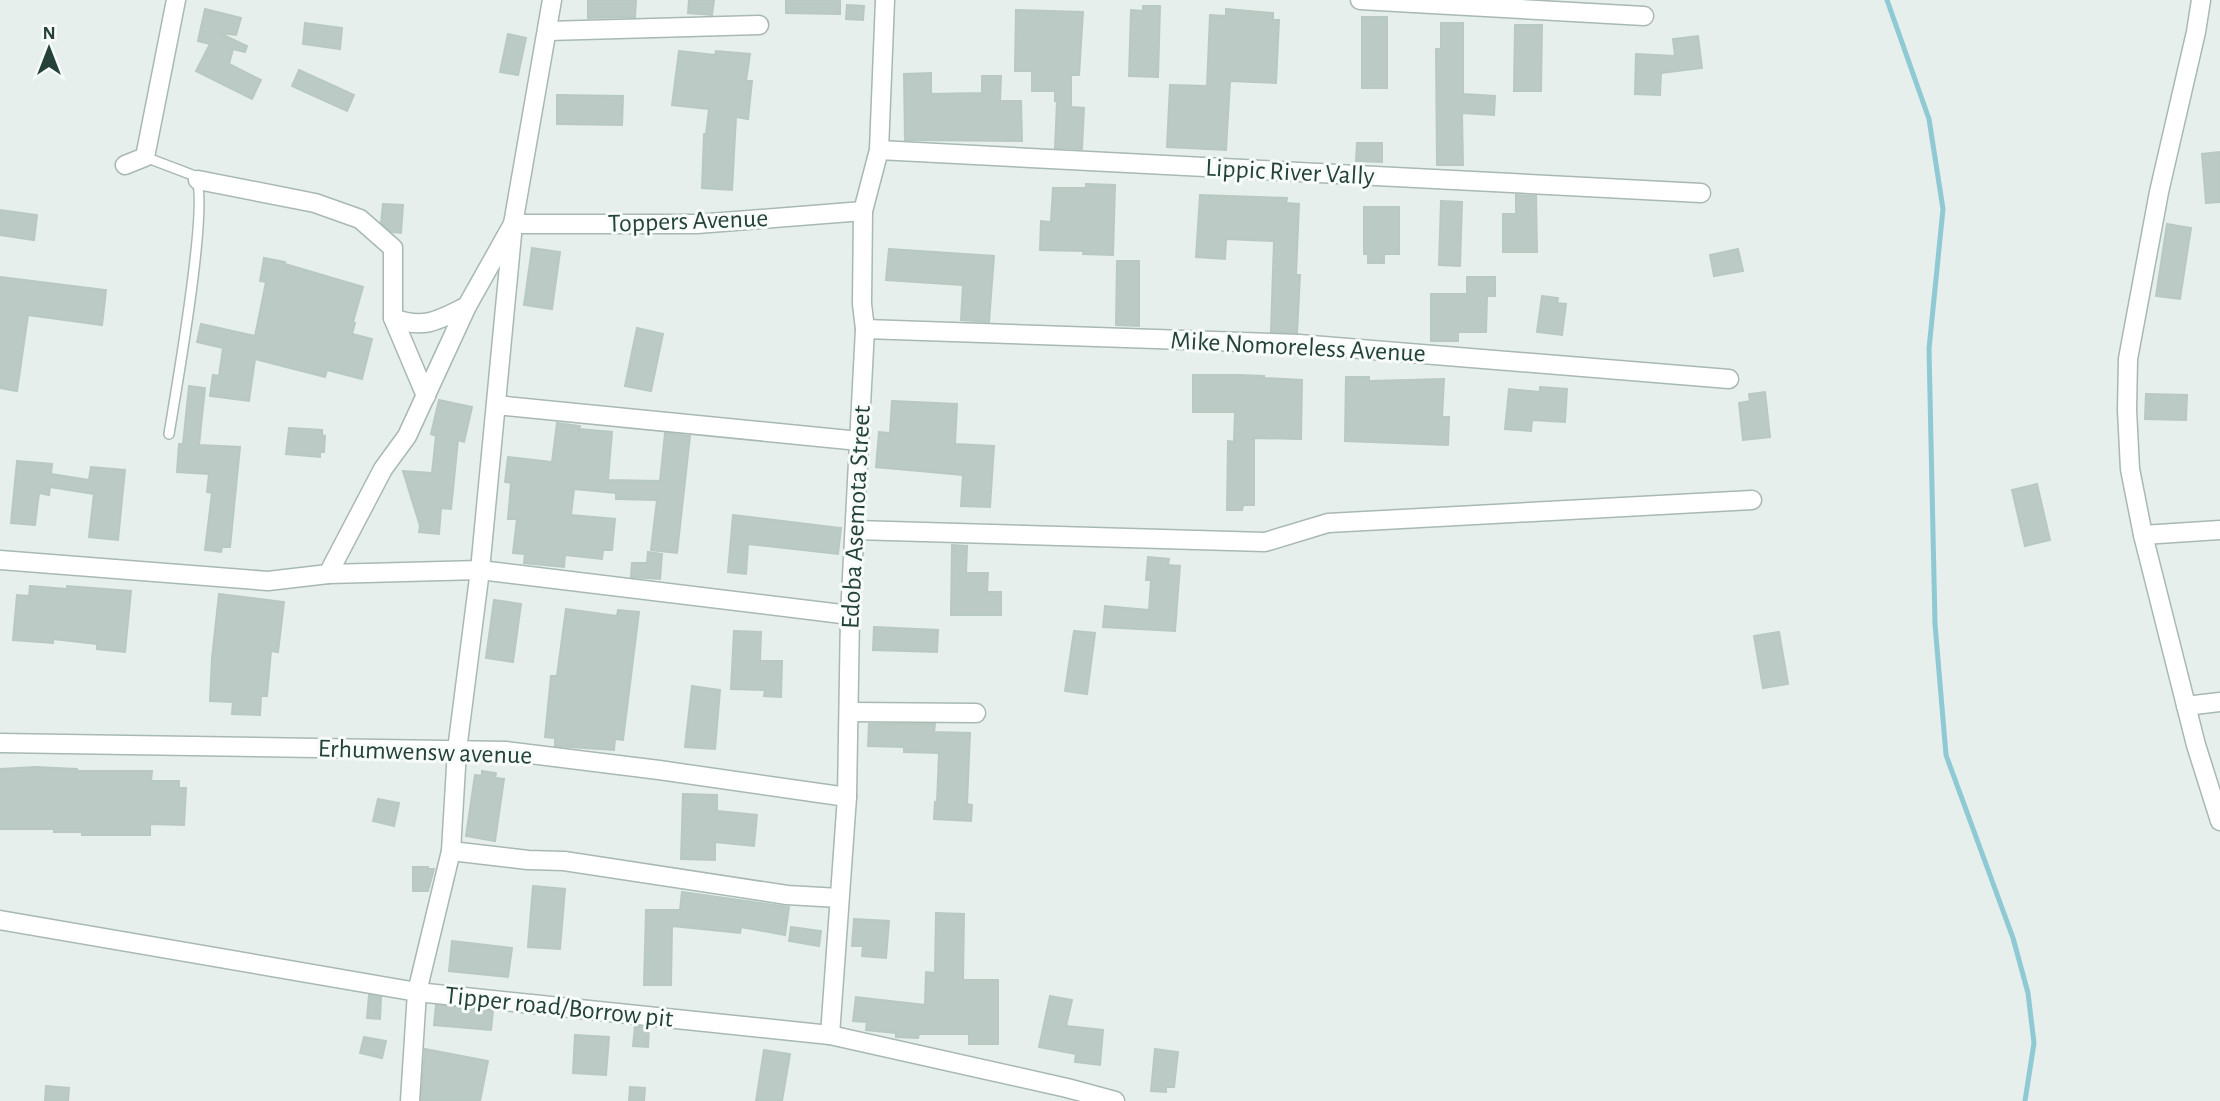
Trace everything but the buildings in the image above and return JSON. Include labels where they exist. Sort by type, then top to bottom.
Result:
[{"type":"street","points":[[125,165],[145,156],[158,103],[176,0]]},
{"type":"street","points":[[410,1101],[417,992],[451,851],[457,750],[480,570],[513,224],[552,0]]},
{"type":"street","name":"Edoba Asemota Street","points":[[831,1035],[847,797],[850,615],[865,328],[862,304],[863,211],[879,150],[885,0]]},
{"type":"street","points":[[1360,0],[1644,16]]},
{"type":"street","points":[[2201,0],[2159,192],[2128,359],[2127,410],[2130,469],[2143,536],[2186,706],[2220,821]]},
{"type":"street","points":[[548,31],[759,24]]},
{"type":"street","name":"Lippic River Vally","points":[[879,150],[1702,193]]},
{"type":"street","points":[[198,180],[315,203],[360,219],[393,248],[393,318],[426,396]]},
{"type":"street","name":"Toppers Avenue","points":[[513,224],[697,225],[863,211]]},
{"type":"street","points":[[328,574],[383,469],[407,436],[467,306],[513,224]]},
{"type":"street","points":[[393,318],[412,326],[440,320],[467,306]]},
{"type":"street","name":"Mike Nomoreless Avenue","points":[[865,328],[1299,344],[1729,379]]},
{"type":"street","points":[[496,405],[859,441]]},
{"type":"street","points":[[855,530],[1265,542],[1328,523],[1752,500]]},
{"type":"street","points":[[2143,536],[2220,530]]},
{"type":"street","points":[[0,560],[268,581],[328,574],[480,570],[850,615]]},
{"type":"street","points":[[2186,706],[2220,702]]},
{"type":"street","points":[[850,712],[976,713]]},
{"type":"street","name":"Erhumwensw avenue","points":[[0,743],[520,753],[847,797]]},
{"type":"street","points":[[451,851],[564,862],[787,895],[839,898]]},
{"type":"street","name":"Tipper road/Borrow pit","points":[[0,920],[417,992],[831,1035],[1115,1101]]},
{"type":"lane","points":[[145,156],[195,176],[198,180],[196,256],[169,434]]},
{"type":"waterway","points":[[1887,0],[1929,119],[1943,209],[1929,349],[1935,624],[1946,755],[2013,938],[2028,993],[2034,1043],[2025,1101]]}]
